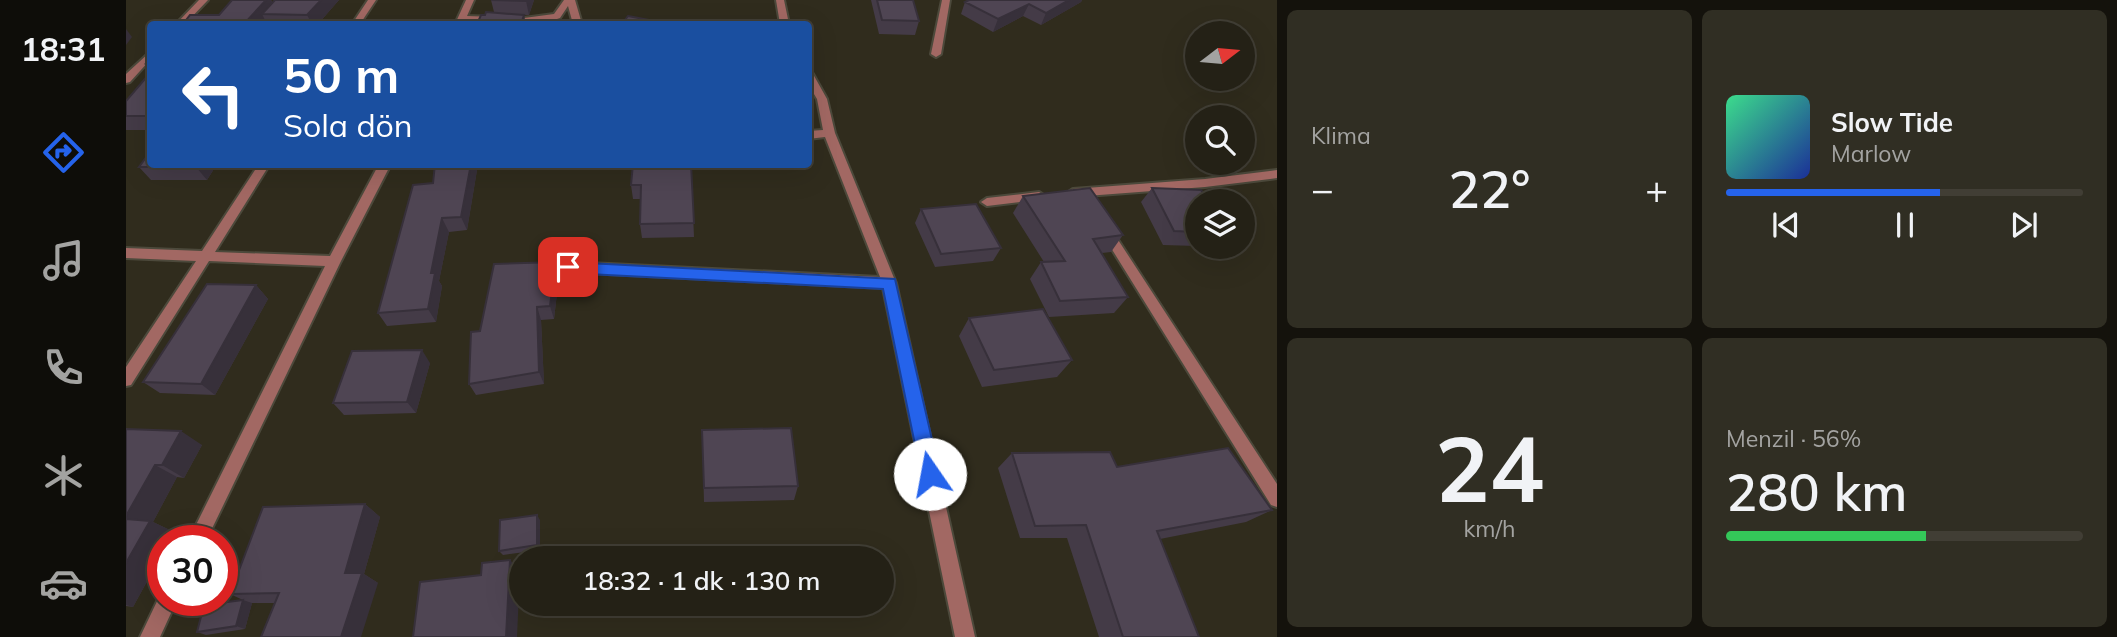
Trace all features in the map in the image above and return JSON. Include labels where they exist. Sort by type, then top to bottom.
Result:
[{"type":"street","points":[[183,21],[204,0]]},
{"type":"street","points":[[358,21],[372,0]]},
{"type":"street","points":[[460,21],[470,0]]},
{"type":"street","points":[[524,21],[557,16],[570,0]]},
{"type":"street","points":[[570,0],[576,21]]},
{"type":"street","points":[[779,0],[784,21]]},
{"type":"street","points":[[936,54],[946,0]]},
{"type":"street","points":[[126,80],[147,58]]},
{"type":"street","points":[[812,81],[822,99],[829,133],[889,283],[965,637]]},
{"type":"street","points":[[812,135],[829,133]]},
{"type":"street","points":[[126,380],[262,168]]},
{"type":"street","points":[[205,525],[334,261],[383,168]]},
{"type":"street","points":[[987,202],[1089,203],[1277,174]]},
{"type":"street","points":[[1089,203],[1277,499]]},
{"type":"street","points":[[126,253],[334,261]]},
{"type":"street","points":[[568,267],[889,283]]},
{"type":"street","points":[[150,637],[160,616]]},
{"type":"building","points":[[232,0],[266,0],[247,21],[185,21],[190,15],[219,15]]},
{"type":"building","points":[[275,0],[321,0],[307,15],[262,14]]},
{"type":"building","points":[[877,0],[913,0],[919,21],[882,20]]},
{"type":"building","points":[[1069,0],[1046,13],[1029,4],[998,19],[965,2]]},
{"type":"building","points":[[486,12],[524,15],[522,21],[478,21],[481,15]]},
{"type":"building","points":[[628,16],[654,21],[624,21]]},
{"type":"building","points":[[147,76],[147,116],[126,116],[126,101]]},
{"type":"building","points":[[147,156],[147,167],[139,167]]},
{"type":"building","points":[[435,168],[470,168],[461,217],[442,218],[431,273],[435,273],[428,309],[378,313],[413,185],[433,183]]},
{"type":"building","points":[[633,168],[691,168],[694,223],[640,224],[641,185],[631,185]]},
{"type":"building","points":[[1090,188],[1123,235],[1093,239],[1128,297],[1060,301],[1041,262],[1065,261],[1023,196]]},
{"type":"building","points":[[1152,188],[1185,189],[1185,231],[1174,231]]},
{"type":"building","points":[[976,204],[1001,248],[941,254],[921,209]]},
{"type":"building","points":[[556,262],[550,306],[537,307],[539,372],[469,384],[471,332],[480,331],[494,264]]},
{"type":"building","points":[[207,284],[256,285],[201,384],[143,382]]},
{"type":"building","points":[[1043,309],[1072,360],[994,370],[969,318]]},
{"type":"building","points":[[422,350],[407,402],[333,403],[352,351]]},
{"type":"building","points":[[791,428],[798,486],[704,488],[702,430]]},
{"type":"building","points":[[126,429],[181,431],[162,465],[155,465],[126,516]]},
{"type":"building","points":[[1228,448],[1272,510],[1157,531],[1199,637],[1123,637],[1086,525],[1035,526],[1012,453],[1110,452],[1117,467]]},
{"type":"building","points":[[365,504],[345,573],[362,573],[341,637],[261,637],[279,593],[238,594],[238,573],[263,507]]},
{"type":"building","points":[[537,515],[537,545],[509,546],[509,549],[499,551],[500,520]]},
{"type":"building","points":[[126,519],[150,521],[147,525],[126,563]]},
{"type":"building","points":[[509,560],[506,637],[413,637],[420,582],[481,575],[482,563]]},
{"type":"building","points":[[243,600],[236,626],[197,632],[201,616],[238,616],[238,601]]},
{"type":"route","points":[[568,267],[889,283],[930,474]]}]
